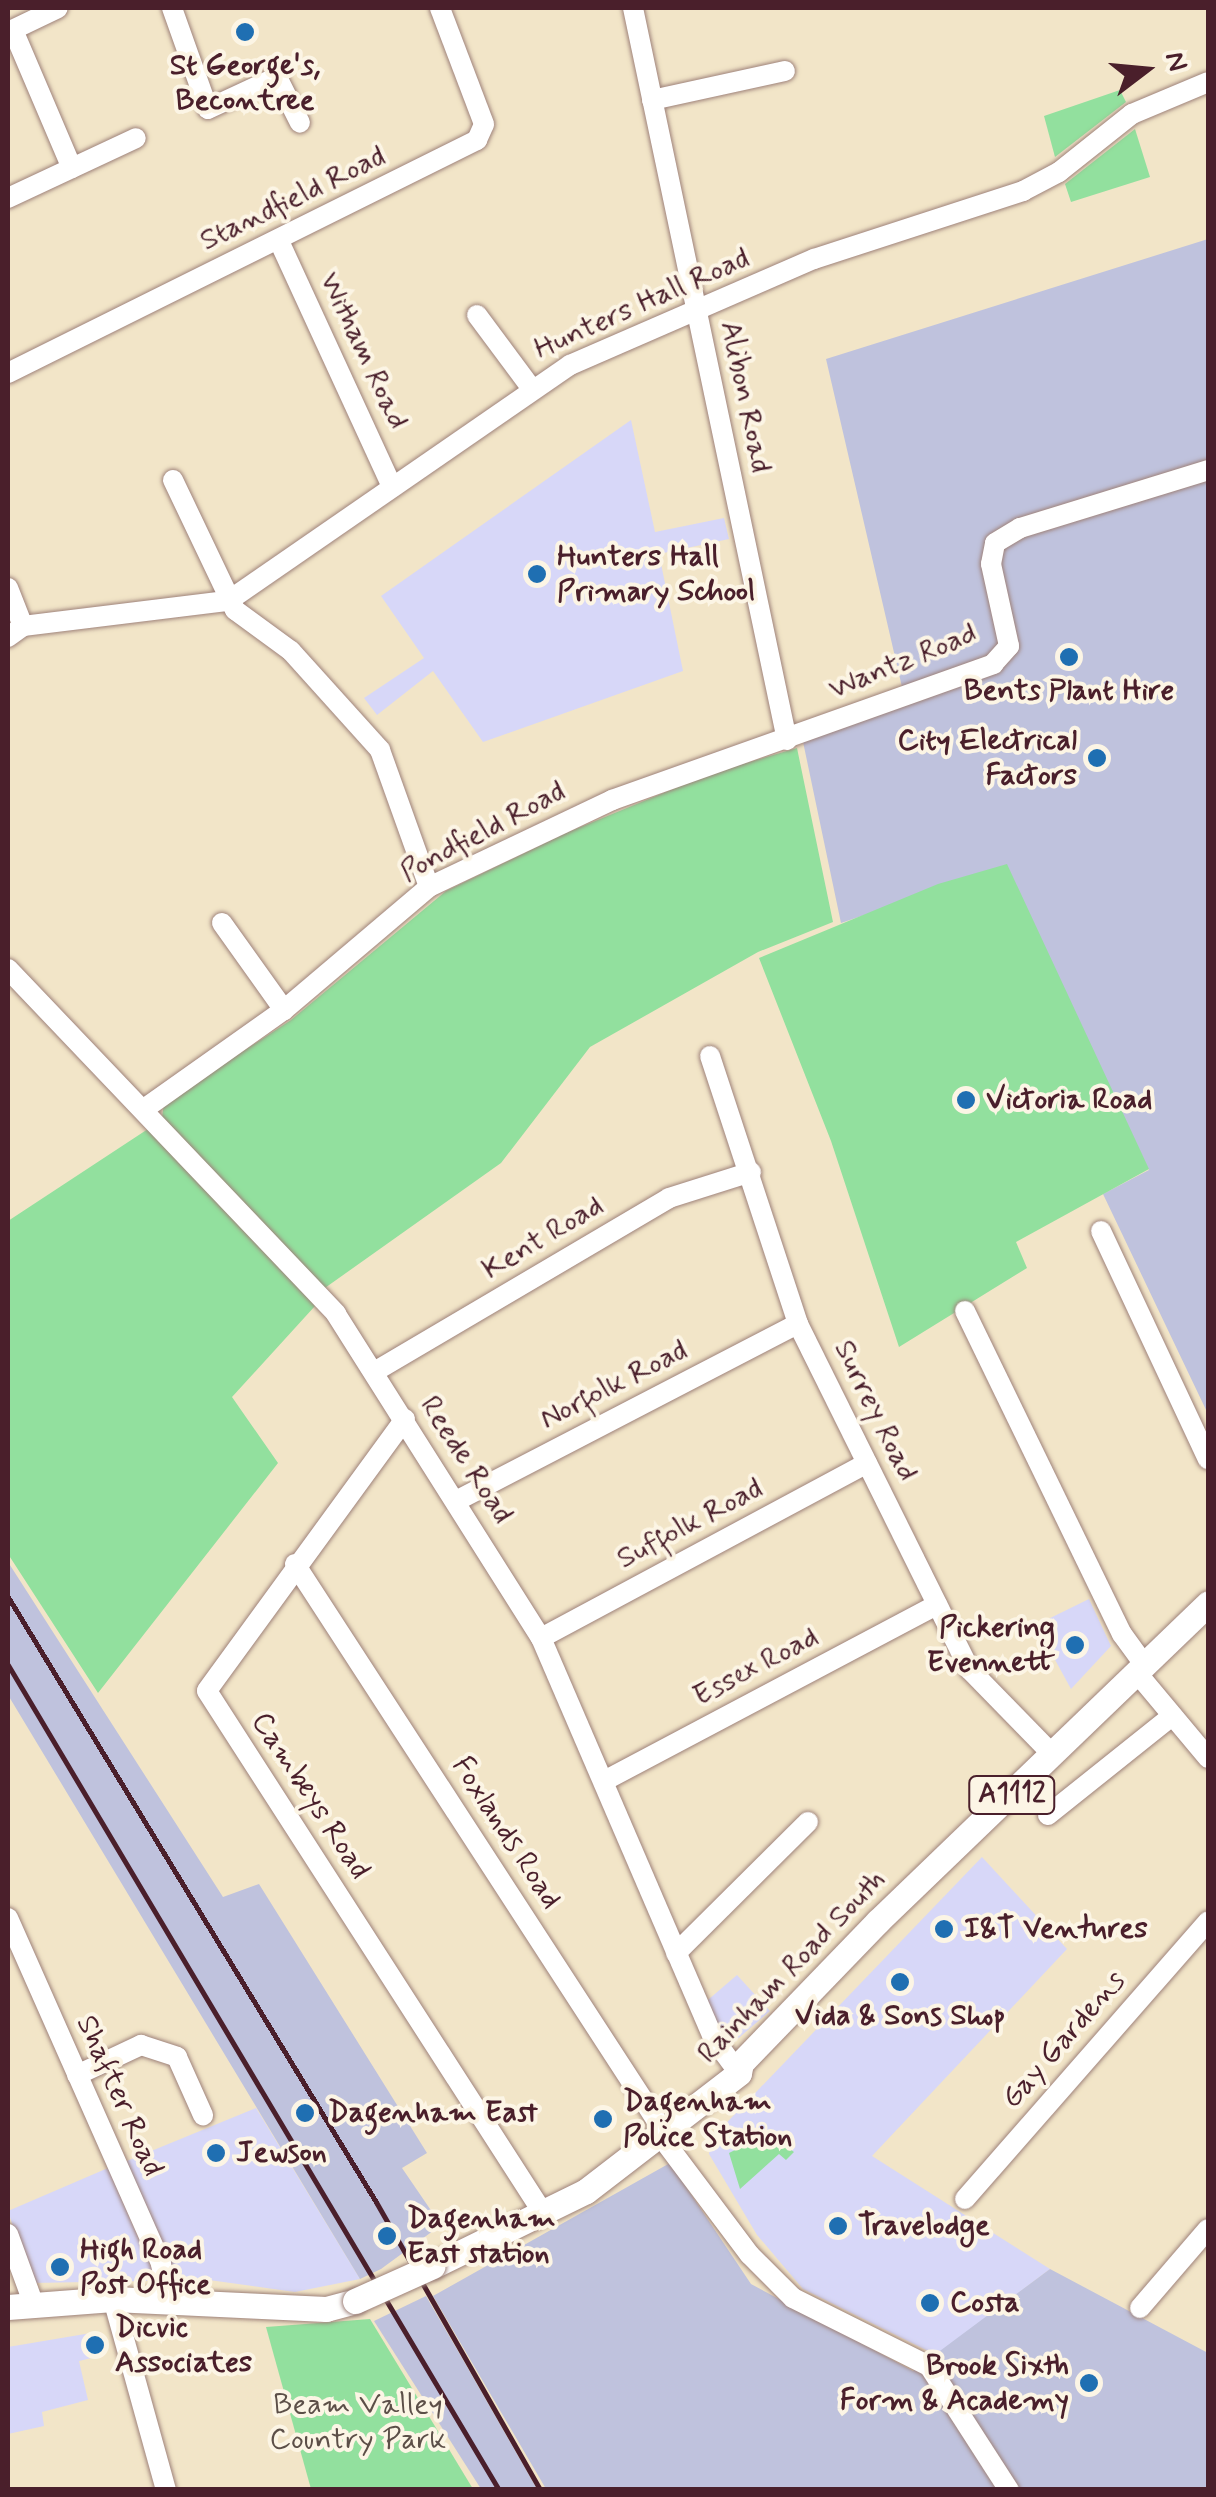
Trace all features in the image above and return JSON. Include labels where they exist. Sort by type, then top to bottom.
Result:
[{"type":"main road","name":"Rainham Road South","points":[[8,2307],[113,2299],[326,2309],[354,2301],[544,2216],[664,2137],[739,2073],[741,2063],[867,1932],[1208,1603]]},
{"type":"street","points":[[58,8],[10,31],[72,168]]},
{"type":"street","points":[[172,8],[208,109],[276,76],[300,123]]},
{"type":"street","name":"Standfield Road","points":[[8,373],[477,140],[484,124],[440,8]]},
{"type":"street","name":"Alibon Road","points":[[633,8],[786,740]]},
{"type":"street","points":[[652,100],[786,70]]},
{"type":"street","name":"Hunters Hall Road","points":[[16,632],[228,600],[570,365],[697,314],[814,259],[1023,190],[1059,172],[1132,114],[1208,82]]},
{"type":"street","points":[[8,198],[136,138]]},
{"type":"street","name":"Witham Road","points":[[279,240],[392,487]]},
{"type":"street","points":[[477,315],[532,388]]},
{"type":"street","name":"Wantz Road","points":[[786,740],[993,664],[1010,646],[990,564],[995,543],[1020,528],[1208,470]]},
{"type":"street","points":[[172,480],[228,600],[291,651],[380,750],[429,887]]},
{"type":"street","points":[[8,588],[16,632]]},
{"type":"street","name":"Pondfield Road","points":[[144,1109],[284,1010],[429,887],[546,827],[786,740]]},
{"type":"street","points":[[222,923],[284,1010]]},
{"type":"street","name":"Reede Road","points":[[8,969],[313,1285],[374,1372],[458,1500],[541,1638],[713,2038],[739,2073]]},
{"type":"street","name":"Surrey Road","points":[[710,1056],[798,1324],[970,1670],[1053,1756]]},
{"type":"street","name":"Kent Road","points":[[374,1372],[669,1198],[751,1172]]},
{"type":"street","points":[[1102,1231],[1208,1459]]},
{"type":"street","points":[[965,1311],[1140,1668],[1172,1716],[1208,1758]]},
{"type":"street","name":"Norfolk Road","points":[[458,1500],[798,1324]]},
{"type":"street","name":"Cambeys Road","points":[[404,1420],[295,1564],[207,1691],[544,2216]]},
{"type":"street","name":"Suffolk Road","points":[[541,1638],[867,1462]]},
{"type":"street","name":"Foxlands Road","points":[[295,1564],[664,2137],[750,2255],[793,2298],[928,2366],[1009,2490]]},
{"type":"street","name":"Essex Road","points":[[604,1781],[937,1605]]},
{"type":"street","points":[[1048,1815],[1172,1716]]},
{"type":"street","points":[[676,1953],[808,1822]]},
{"type":"street","name":"Shafter Road","points":[[8,1918],[162,2264],[168,2301]]},
{"type":"street","name":"Gay Gardens","points":[[966,2199],[1208,1921]]},
{"type":"street","points":[[77,2076],[141,2044],[176,2057],[203,2115]]},
{"type":"street","points":[[1140,2308],[1208,2229]]},
{"type":"street","points":[[8,2234],[34,2305]]},
{"type":"street","points":[[113,2299],[166,2490]]},
{"type":"shaded area","points":[[1208,239],[1208,1414],[1103,1194],[1149,1170],[1006,867],[841,923],[802,737],[902,687],[826,359]]},
{"type":"shaded area","name":"Hunters Hall Primary School","points":[[631,420],[655,532],[724,518],[729,539],[659,554],[683,671],[483,742],[433,671],[377,715],[364,698],[424,658],[381,596]]},
{"type":"shaded area","points":[[8,1562],[223,1897],[259,1884],[427,2153],[402,2168],[441,2225],[381,2269],[360,2279],[8,1695]]},
{"type":"shaded area","points":[[1089,1599],[1111,1646],[1071,1689],[1036,1625]]},
{"type":"shaded area","points":[[982,1857],[1067,1949],[872,2156],[1050,2269],[936,2355],[803,2289],[757,2235],[709,2154],[711,2139]]},
{"type":"shaded area","points":[[737,1975],[770,2011],[727,2048],[702,2005]]},
{"type":"shaded area","points":[[256,2108],[360,2279],[295,2292],[173,2275],[122,2163]]},
{"type":"shaded area","points":[[670,2163],[751,2284],[913,2371],[1050,2269],[1208,2353],[1208,2489],[546,2489],[433,2296]]},
{"type":"shaded area","points":[[108,2168],[152,2269],[147,2281],[31,2283],[8,2211]]},
{"type":"shaded area","points":[[426,2296],[537,2489],[481,2489],[374,2321]]},
{"type":"shaded area","points":[[91,2333],[99,2336],[104,2355],[79,2361],[88,2400],[42,2412],[44,2426],[8,2434],[8,2347]]},
{"type":"green space","points":[[1120,90],[1126,102],[1055,157],[1044,116]]},
{"type":"green space","points":[[1135,129],[1150,177],[1071,202],[1065,184]]},
{"type":"green space","points":[[797,748],[833,922],[758,952],[590,1047],[501,1163],[315,1295],[161,1125],[164,1103],[291,1020],[446,891],[566,833],[712,773]]},
{"type":"green space","name":"Victoria Road","points":[[1007,864],[1149,1169],[1016,1242],[1027,1268],[899,1347],[831,1141],[759,958],[938,884]]},
{"type":"green space","points":[[151,1127],[315,1306],[232,1397],[278,1463],[98,1693],[8,1554],[8,1221]]},
{"type":"green space","points":[[769,2133],[794,2152],[786,2160],[779,2154],[740,2189],[729,2153]]},
{"type":"green space","name":"Beam Valley Country Park","points":[[370,2319],[473,2489],[311,2489],[266,2327]]},
{"type":"railway","points":[[8,1597],[376,2202],[540,2490]]},
{"type":"railway","points":[[8,1665],[499,2490]]},
{"type":"place","name":"St George's, Becontree","points":[[245,32]]},
{"type":"place","name":"Hunters Hall Primary School","points":[[537,574]]},
{"type":"place","name":"Bents Plant Hire","points":[[1069,657]]},
{"type":"place","name":"City Electrical Factors","points":[[1097,758]]},
{"type":"place","name":"Victoria Road","points":[[966,1100]]},
{"type":"place","name":"Pickering Evennett","points":[[1075,1645]]},
{"type":"place","name":"I&T Ventures","points":[[944,1929]]},
{"type":"place","name":"Vida & Sons Shop","points":[[900,1982]]},
{"type":"place","name":"Dagenham East","points":[[305,2113]]},
{"type":"place","name":"Dagenham Police Station","points":[[603,2119]]},
{"type":"place","name":"Jewson","points":[[216,2153]]},
{"type":"place","name":"Travelodge","points":[[838,2226]]},
{"type":"place","name":"Dagenham East station","points":[[387,2236]]},
{"type":"place","name":"High Road Post Office","points":[[60,2267]]},
{"type":"place","name":"Costa","points":[[930,2303]]},
{"type":"place","name":"Dicvic Associates","points":[[95,2345]]},
{"type":"place","name":"Brook Sixth Form & Academy","points":[[1089,2383]]}]
